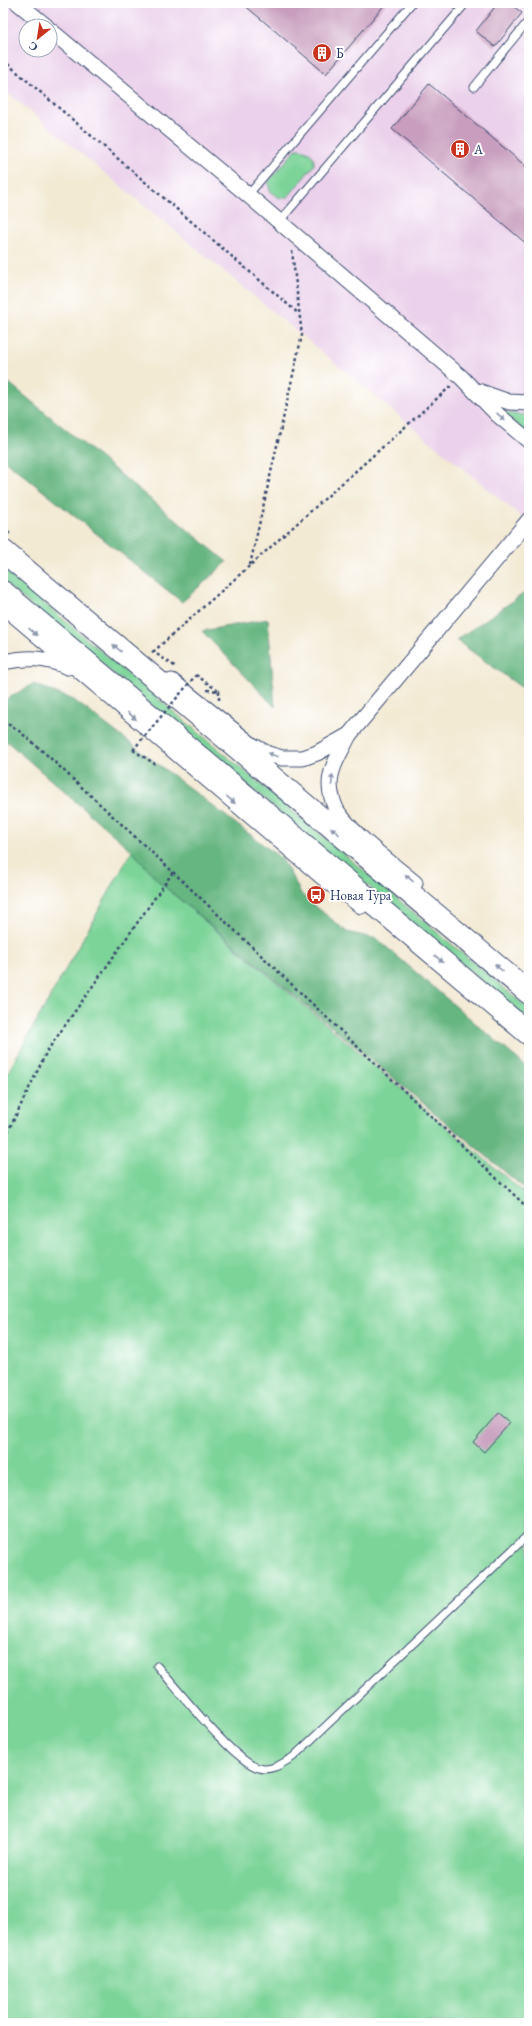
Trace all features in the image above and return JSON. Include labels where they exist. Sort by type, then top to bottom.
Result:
[{"type":"highway","points":[[9,544],[147,660],[440,920],[529,993]]},
{"type":"highway","points":[[3,592],[529,1034]]},
{"type":"street","points":[[18,3],[36,18]]},
{"type":"street","points":[[58,37],[248,195],[461,377],[498,415],[529,441]]},
{"type":"street","points":[[475,390],[509,402],[529,403]]},
{"type":"street","points":[[440,920],[436,907],[425,892],[357,833],[339,814],[333,799],[330,783],[333,769],[349,735],[529,520]]},
{"type":"street","points":[[3,606],[328,882],[369,911],[410,934]]},
{"type":"street","points":[[3,662],[27,657],[50,660],[79,672]]},
{"type":"street","points":[[147,660],[252,745],[268,754],[282,758],[302,758],[317,753],[349,735]]},
{"type":"lane","points":[[248,195],[412,3]]},
{"type":"lane","points":[[284,226],[466,3]]},
{"type":"lane","points":[[474,88],[529,20]]},
{"type":"lane","points":[[157,1666],[232,1751],[248,1764],[259,1768],[269,1769],[293,1757],[529,1534]]},
{"type":"path","points":[[3,60],[299,314]]},
{"type":"path","points":[[250,566],[302,335],[284,226]]},
{"type":"path","points":[[147,660],[461,377]]},
{"type":"path","points":[[3,528],[9,544]]},
{"type":"path","points":[[147,660],[148,648]]},
{"type":"path","points":[[147,660],[170,662],[180,671]]},
{"type":"path","points":[[155,764],[133,750],[196,675],[219,691]]},
{"type":"path","points":[[186,676],[197,685]]},
{"type":"path","points":[[202,690],[219,691]]},
{"type":"path","points":[[219,691],[219,703]]},
{"type":"path","points":[[3,721],[19,731],[47,755],[173,872],[529,1209]]},
{"type":"path","points":[[3,1142],[47,1051],[173,872]]},
{"type":"shaded area","points":[[3,3],[529,3],[529,523],[3,89]]},
{"type":"green space","points":[[296,149],[310,152],[313,157],[314,165],[288,197],[280,198],[271,192],[269,181]]},
{"type":"green space","points":[[3,378],[227,562],[182,602],[3,459]]},
{"type":"green space","points":[[498,409],[512,414],[529,415],[529,435]]},
{"type":"green space","points":[[3,569],[529,1009],[529,1020],[3,582]]},
{"type":"green space","points":[[529,590],[529,693],[456,640]]},
{"type":"green space","points":[[268,619],[275,707],[202,631]]},
{"type":"green space","points":[[33,684],[74,700],[282,859],[302,895],[347,932],[377,939],[529,1069],[529,1192],[159,882],[132,851],[3,738],[3,701]]},
{"type":"green space","points":[[132,851],[159,882],[529,1197],[529,2023],[3,2023],[3,1081]]},
{"type":"building","name":"Б","points":[[242,3],[386,3],[326,74]]},
{"type":"building","points":[[498,3],[509,3],[522,13],[495,47],[476,31]]},
{"type":"building","name":"А","points":[[429,84],[529,169],[529,246],[392,129]]},
{"type":"building","points":[[498,1413],[510,1423],[484,1452],[473,1442]]},
{"type":"place","name":"Б","points":[[322,53]]},
{"type":"place","name":"А","points":[[460,149]]},
{"type":"place","name":"Новая Тура","points":[[316,895]]}]
